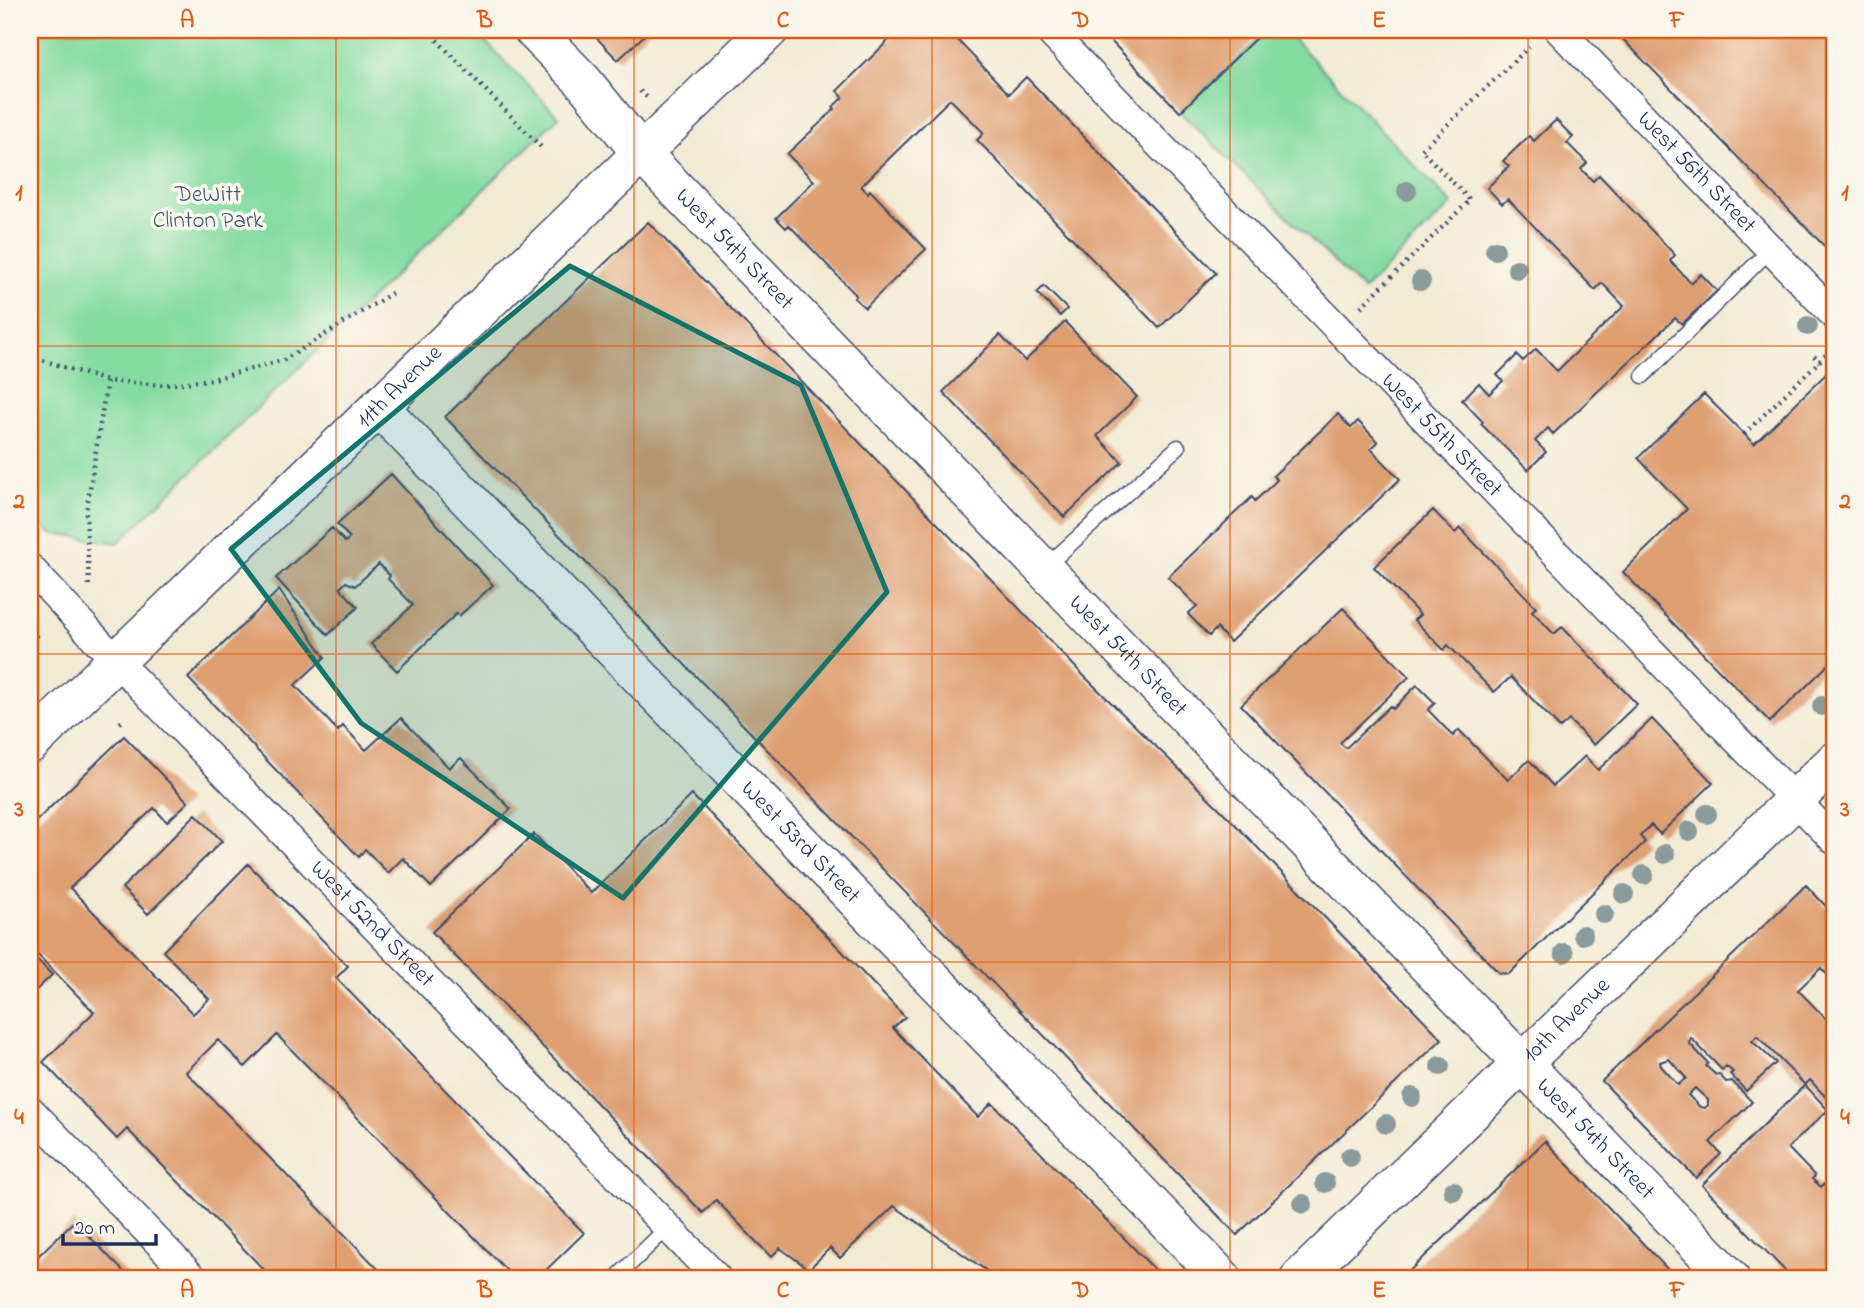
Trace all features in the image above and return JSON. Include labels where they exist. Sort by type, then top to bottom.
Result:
[{"type":"main road","name":"West 54th Street","points":[[533,30],[582,80],[642,153],[1730,1278]]},
{"type":"main road","name":"11th Avenue","points":[[30,744],[769,30]]},
{"type":"main road","name":"West 53rd Street","points":[[379,407],[1222,1278]]},
{"type":"main road","name":"10th Avenue","points":[[1300,1278],[1834,762]]},
{"type":"street","name":"West 55th Street","points":[[1048,30],[1834,840]]},
{"type":"street","name":"West 56th Street","points":[[1559,30],[1834,315]]},
{"type":"street","name":"West 52nd Street","points":[[30,568],[117,662],[718,1278]]},
{"type":"street","points":[[30,1110],[193,1278]]},
{"type":"lane","points":[[1643,376],[1770,249]]},
{"type":"lane","points":[[1044,568],[1178,447]]},
{"type":"lane","points":[[616,1278],[668,1227]]},
{"type":"path","points":[[427,30],[542,148]]},
{"type":"path","points":[[1361,307],[1470,200],[1421,150],[1529,47]]},
{"type":"path","points":[[640,91],[651,101]]},
{"type":"path","points":[[30,356],[107,381],[165,385],[214,379],[284,360],[392,293]]},
{"type":"path","points":[[1744,434],[1834,347]]},
{"type":"path","points":[[1814,356],[1819,362]]},
{"type":"path","points":[[89,585],[86,513],[107,381]]},
{"type":"path","points":[[31,641],[40,633]]},
{"type":"path","points":[[120,723],[125,719]]},
{"type":"highlighted area","points":[[570,266],[801,385],[887,592],[623,898],[361,723],[231,549]]},
{"type":"green space","name":"DeWitt Clinton Park","points":[[30,30],[474,30],[559,117],[118,543],[50,533],[30,513]]},
{"type":"green space","points":[[1269,30],[1285,30],[1452,204],[1363,290],[1180,112]]},
{"type":"building","points":[[589,30],[650,30],[618,60]]},
{"type":"building","points":[[899,30],[948,30],[1009,94],[1026,77],[1216,273],[1159,328],[977,140],[984,133],[950,99],[861,186],[868,193],[870,190],[926,249],[865,308],[854,298],[856,295],[789,225],[786,228],[776,218],[814,181],[787,154],[835,109],[833,107],[843,97],[837,91]]},
{"type":"building","points":[[1100,30],[1264,30],[1180,112]]},
{"type":"building","points":[[1614,30],[1834,30],[1834,256],[1791,212]]},
{"type":"building","points":[[1556,120],[1573,137],[1567,143],[1587,163],[1581,169],[1593,181],[1599,175],[1675,255],[1670,261],[1691,283],[1701,274],[1717,291],[1682,324],[1675,318],[1553,434],[1548,428],[1535,441],[1546,452],[1528,470],[1481,424],[1483,422],[1462,400],[1479,383],[1489,394],[1503,381],[1497,375],[1517,355],[1523,361],[1536,349],[1557,371],[1624,306],[1602,283],[1595,290],[1508,199],[1502,204],[1487,188],[1509,166],[1503,161],[1529,136],[1534,141]]},
{"type":"building","points":[[648,222],[1082,674],[1230,819],[1442,1039],[1237,1235],[445,417]]},
{"type":"building","points":[[1044,286],[1067,309],[1060,316],[1037,293]]},
{"type":"building","points":[[1065,322],[1137,397],[1097,436],[1122,462],[1064,517],[943,392],[1000,335],[1025,361]]},
{"type":"building","points":[[1826,374],[1834,383],[1834,659],[1770,722],[1623,572],[1687,509],[1638,458],[1704,394],[1754,444]]},
{"type":"building","points":[[1338,414],[1351,428],[1358,421],[1378,442],[1371,449],[1400,479],[1230,642],[1217,628],[1209,636],[1188,614],[1197,606],[1168,577],[1252,497],[1255,501],[1277,480],[1273,476]]},
{"type":"building","points":[[391,474],[493,585],[459,616],[457,613],[397,671],[371,644],[413,605],[388,579],[390,576],[379,564],[355,586],[346,582],[340,588],[358,607],[328,635],[276,578],[332,528],[345,542],[350,538],[337,524]]},
{"type":"building","points":[[1433,510],[1455,533],[1460,528],[1536,607],[1532,611],[1554,634],[1562,627],[1637,704],[1594,745],[1569,720],[1560,728],[1511,677],[1494,692],[1448,645],[1444,650],[1414,620],[1420,615],[1374,567]]},
{"type":"building","points":[[279,590],[325,657],[295,685],[338,731],[343,726],[366,750],[401,718],[449,768],[461,758],[511,809],[431,887],[403,858],[388,873],[365,849],[359,857],[188,678]]},
{"type":"building","points":[[1343,608],[1409,677],[1340,743],[1346,748],[1390,706],[1393,709],[1417,685],[1435,703],[1428,710],[1453,736],[1459,730],[1508,780],[1529,760],[1553,786],[1585,756],[1598,770],[1652,719],[1713,783],[1660,834],[1651,825],[1640,836],[1645,842],[1509,974],[1499,973],[1241,705]]},
{"type":"building","points":[[124,736],[188,802],[167,822],[154,808],[70,888],[193,1014],[209,999],[163,951],[248,864],[348,966],[336,978],[584,1233],[538,1278],[514,1278],[277,1035],[245,1067],[218,1040],[186,1072],[387,1278],[272,1278],[127,1129],[117,1139],[43,1062],[94,1012],[30,947],[30,827]]},
{"type":"building","points":[[692,795],[905,1017],[893,1028],[978,1117],[992,1103],[1163,1278],[997,1278],[894,1206],[840,1258],[830,1248],[809,1269],[780,1248],[771,1257],[716,1200],[703,1213],[432,932],[534,834],[591,893]]},
{"type":"building","points":[[196,814],[222,841],[148,914],[122,888]]},
{"type":"building","points":[[1806,885],[1834,915],[1834,982],[1821,968],[1798,990],[1834,1027],[1834,1106],[1810,1080],[1805,1085],[1757,1036],[1752,1041],[1776,1063],[1746,1091],[1730,1074],[1733,1072],[1726,1066],[1722,1070],[1691,1038],[1689,1043],[1708,1063],[1706,1066],[1726,1082],[1732,1081],[1752,1102],[1710,1142],[1721,1154],[1696,1178],[1602,1081]],"holes":[[[1669,1059],[1686,1078],[1678,1085],[1661,1066],[1660,1062]],[[1695,1088],[1708,1100],[1705,1108],[1700,1107],[1688,1095]]]},
{"type":"building","points":[[30,952],[52,975],[30,996]]},
{"type":"building","points":[[1805,1085],[1828,1110],[1788,1148],[1815,1176],[1812,1179],[1821,1187],[1824,1184],[1834,1196],[1834,1278],[1792,1278],[1702,1185]]},
{"type":"building","points":[[1545,1141],[1676,1278],[1402,1278],[1440,1242]]},
{"type":"building","points":[[74,1221],[130,1278],[30,1278],[30,1264]]}]
